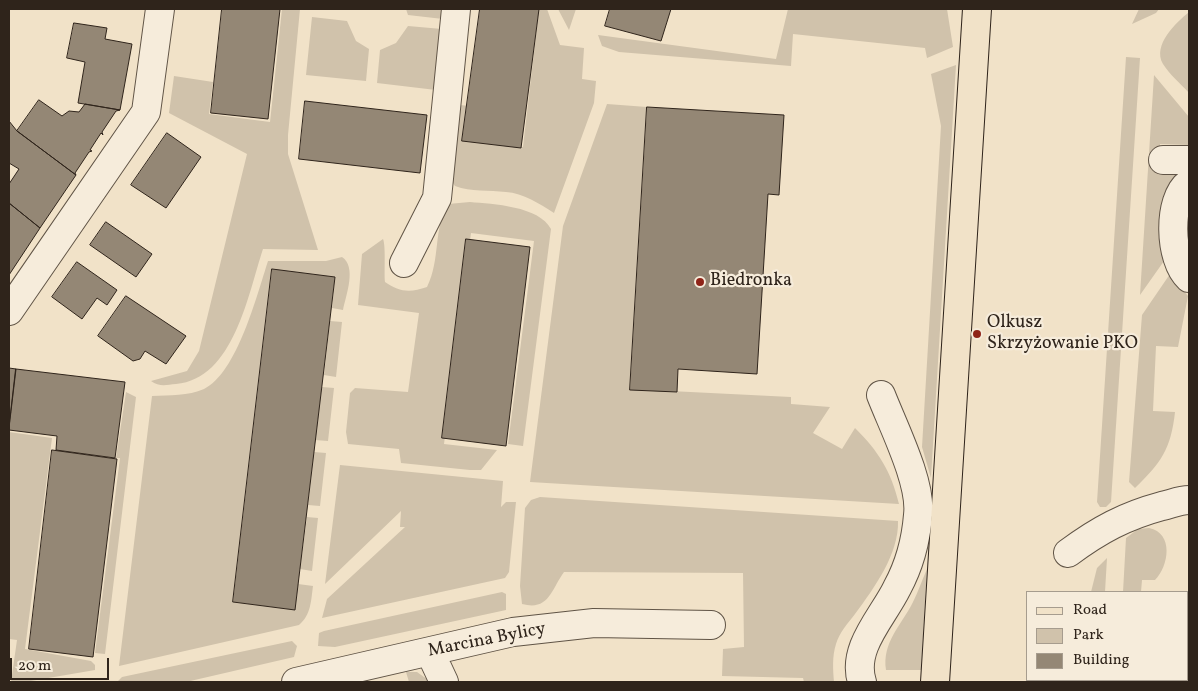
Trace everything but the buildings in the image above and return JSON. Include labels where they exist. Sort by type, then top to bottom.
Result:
[{"type":"main road","points":[[935,682],[977,9]]},
{"type":"street","points":[[9,311],[146,112],[160,9]]},
{"type":"street","points":[[404,264],[438,198],[456,9]]},
{"type":"street","points":[[1189,183],[1183,188],[1172,222],[1174,246],[1189,278]]},
{"type":"street","points":[[862,682],[860,676],[863,647],[898,588],[912,551],[919,513],[913,475],[882,395]]},
{"type":"street","points":[[1068,553],[1100,530],[1114,526],[1131,515],[1188,498]]},
{"type":"street","name":"Marcina Bylicy","points":[[296,682],[513,632],[594,623],[711,625]]},
{"type":"street","points":[[430,652],[444,682]]},
{"type":"green space","points":[[282,9],[300,9],[288,135],[288,154],[318,250],[263,249],[236,332],[225,351],[212,367],[196,379],[176,384],[157,384],[151,381],[187,371],[199,351],[247,154],[169,113],[174,76],[213,82],[209,114],[270,122]]},
{"type":"green space","points":[[406,9],[444,9],[443,19],[408,15]]},
{"type":"green space","points":[[539,9],[547,9],[560,45],[584,48],[582,79],[596,81],[594,103],[554,213],[519,194],[461,188],[455,186],[451,180],[459,105],[471,106],[467,141],[523,147]]},
{"type":"green space","points":[[558,9],[576,9],[569,30]]},
{"type":"green space","points":[[788,9],[947,9],[953,47],[927,58],[925,48],[793,34],[791,66],[619,52],[602,46],[598,35],[776,59]]},
{"type":"green space","points":[[1139,9],[1159,9],[1156,13],[1132,24]]},
{"type":"green space","points":[[1189,12],[1189,93],[1172,76],[1160,57],[1163,42],[1167,35]]},
{"type":"green space","points":[[312,17],[347,21],[356,41],[369,49],[366,81],[306,75]]},
{"type":"green space","points":[[408,26],[442,29],[436,90],[377,83],[380,50],[396,43]]},
{"type":"green space","points":[[1126,57],[1140,58],[1111,502],[1106,507],[1100,507],[1097,502]]},
{"type":"green space","points":[[956,65],[931,478],[922,447],[941,126],[931,74]]},
{"type":"green space","points":[[1154,75],[1189,117],[1189,145],[1160,144],[1160,170],[1178,171],[1162,214],[1164,261],[1140,295]]},
{"type":"green space","points":[[607,104],[647,107],[630,389],[791,397],[791,404],[830,407],[813,433],[842,449],[855,428],[871,445],[883,463],[896,492],[899,504],[530,482],[563,226]]},
{"type":"green space","points":[[470,202],[503,205],[526,211],[537,215],[551,229],[523,446],[508,444],[534,241],[471,233],[444,444],[497,450],[481,470],[470,470],[401,463],[399,449],[348,444],[346,432],[350,393],[355,388],[408,392],[419,313],[358,305],[362,254],[383,239],[385,282],[400,290],[415,290],[427,287],[434,266],[438,233],[443,213],[448,204]]},
{"type":"green space","points":[[342,257],[349,267],[350,274],[343,310],[332,308],[335,277],[272,270],[233,602],[295,610],[298,584],[313,586],[310,607],[306,617],[299,625],[119,666],[152,396],[192,393],[204,389],[216,380],[236,350],[244,332],[268,261],[326,261]]},
{"type":"green space","points":[[1170,274],[1188,296],[1178,347],[1156,346],[1153,411],[1175,412],[1173,425],[1171,436],[1158,463],[1135,488],[1129,482],[1142,315]]},
{"type":"green space","points":[[330,321],[342,322],[336,377],[324,375]]},
{"type":"green space","points":[[322,387],[334,388],[328,441],[315,440]]},
{"type":"green space","points":[[126,392],[136,397],[105,654],[95,653],[120,458],[116,458]]},
{"type":"green space","points":[[9,432],[52,438],[25,649],[91,661],[95,665],[95,670],[25,682],[11,682],[17,640],[9,639]]},
{"type":"green space","points":[[314,452],[326,453],[320,506],[308,505]]},
{"type":"green space","points":[[340,465],[503,481],[501,507],[506,502],[516,502],[509,572],[505,578],[322,618],[327,599],[405,527],[400,527],[401,511],[325,584]]},
{"type":"green space","points":[[540,497],[898,521],[897,533],[890,558],[884,570],[837,640],[833,658],[834,682],[804,682],[803,678],[722,676],[723,649],[744,647],[743,573],[564,572],[544,602],[531,605],[522,604],[520,586],[525,508],[531,500]]},
{"type":"green space","points":[[307,517],[318,518],[312,571],[300,569]]},
{"type":"green space","points":[[1149,528],[1157,531],[1162,536],[1166,543],[1166,559],[1160,574],[1155,580],[1142,580],[1141,591],[1123,591],[1126,538],[1138,529]]},
{"type":"green space","points":[[1107,558],[1105,591],[1091,591],[1097,568]]},
{"type":"green space","points":[[927,569],[921,670],[886,670],[887,651],[890,643],[913,602]]},
{"type":"green space","points":[[502,592],[506,594],[506,610],[335,647],[318,646],[319,633],[324,631]]},
{"type":"green space","points":[[292,641],[297,646],[294,657],[186,682],[117,682],[122,677]]},
{"type":"green space","points":[[406,672],[417,672],[431,682],[409,682]]},
{"type":"place","name":"Biedronka","points":[[700,282]]},
{"type":"place","name":"Olkusz Skrzyżowanie PKO","points":[[977,334]]}]
